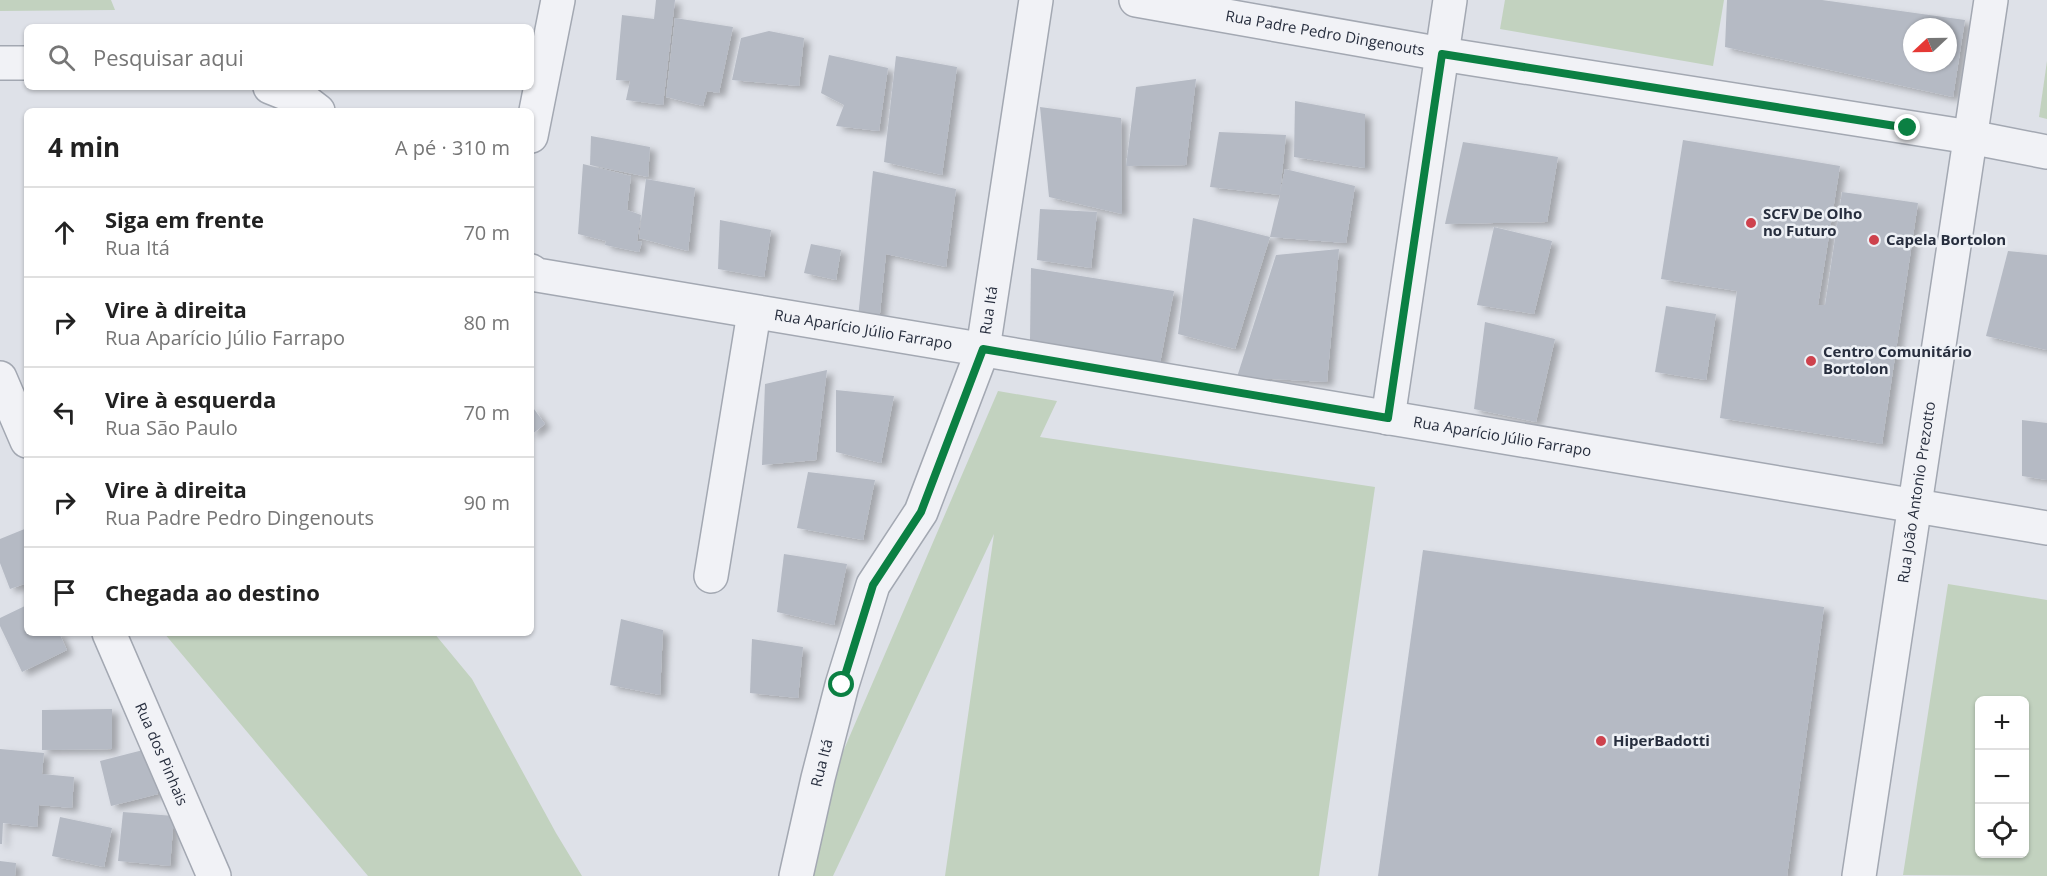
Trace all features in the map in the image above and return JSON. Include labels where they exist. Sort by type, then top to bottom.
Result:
[{"type":"street","points":[[534,121],[558,0]]},
{"type":"street","name":"Rua Itá","points":[[796,876],[842,685],[873,585],[921,512],[983,349],[1036,0]]},
{"type":"street","name":"Rua Padre Pedro Dingenouts","points":[[1136,0],[1442,54],[1970,137],[2047,152]]},
{"type":"street","points":[[1388,418],[1450,0]]},
{"type":"street","name":"Rua João Antonio Prezotto","points":[[1859,876],[1991,0]]},
{"type":"street","points":[[0,63],[24,63]]},
{"type":"street","points":[[278,90],[305,101],[314,108]]},
{"type":"street","name":"Rua Aparício Júlio Farrapo","points":[[534,273],[754,313],[983,349],[2047,528]]},
{"type":"street","points":[[711,576],[754,313]]},
{"type":"street","points":[[0,378],[24,434]]},
{"type":"street","name":"Rua dos Pinhais","points":[[110,636],[214,876]]},
{"type":"green space","points":[[0,0],[111,0],[115,10],[0,11]]},
{"type":"green space","points":[[1505,0],[1724,0],[1713,66],[1500,29]]},
{"type":"green space","points":[[2047,61],[2047,119],[2039,117]]},
{"type":"green space","points":[[998,391],[1057,401],[1040,437],[1375,487],[1319,876],[945,876],[994,534],[833,876],[812,876],[842,754]]},
{"type":"green space","points":[[1948,584],[2047,600],[2047,876],[1903,875]]},
{"type":"green space","points":[[167,636],[436,636],[472,679],[582,876],[368,876]]},
{"type":"building","points":[[656,0],[675,0],[663,105],[626,100],[630,81],[616,80],[622,15],[654,19]]},
{"type":"building","points":[[1727,0],[1822,0],[1951,18],[1903,18],[1903,72],[1957,72],[1953,97],[1725,47]]},
{"type":"building","points":[[675,18],[733,27],[719,93],[707,91],[703,106],[666,97]]},
{"type":"building","points":[[1957,19],[1965,20],[1957,71]]},
{"type":"building","points":[[769,31],[804,38],[799,86],[732,80],[741,38]]},
{"type":"building","points":[[829,55],[888,68],[879,131],[836,126],[844,105],[821,93]]},
{"type":"building","points":[[896,56],[957,67],[942,175],[884,162]]},
{"type":"building","points":[[1196,79],[1186,165],[1126,166],[1136,87]]},
{"type":"building","points":[[1295,101],[1365,114],[1365,168],[1294,157]]},
{"type":"building","points":[[1040,107],[1121,118],[1122,214],[1049,197]]},
{"type":"building","points":[[1219,132],[1286,135],[1280,193],[1285,169],[1355,186],[1346,243],[1270,237],[1280,195],[1210,187]]},
{"type":"building","points":[[591,136],[650,147],[648,177],[590,165]]},
{"type":"building","points":[[1683,140],[1840,166],[1818,305],[1825,305],[1842,192],[1918,203],[1882,444],[1720,418],[1737,291],[1661,279]]},
{"type":"building","points":[[1463,142],[1558,157],[1547,222],[1445,224]]},
{"type":"building","points":[[583,164],[631,176],[627,210],[641,215],[637,241],[642,242],[639,252],[605,245],[606,241],[578,234]]},
{"type":"building","points":[[873,171],[956,189],[946,267],[886,254],[879,323],[858,318]]},
{"type":"building","points":[[646,179],[695,188],[688,251],[639,238]]},
{"type":"building","points":[[1040,209],[1097,212],[1091,268],[1037,260]]},
{"type":"building","points":[[1193,218],[1270,237],[1235,349],[1178,334]]},
{"type":"building","points":[[720,220],[771,230],[764,277],[718,269]]},
{"type":"building","points":[[1494,227],[1552,241],[1534,314],[1477,305]]},
{"type":"building","points":[[811,244],[841,250],[836,280],[804,273]]},
{"type":"building","points":[[1339,249],[1327,382],[1237,377],[1276,255]]},
{"type":"building","points":[[2008,251],[2047,255],[2047,350],[1986,336]]},
{"type":"building","points":[[1031,268],[1174,291],[1160,363],[1030,340]]},
{"type":"building","points":[[1666,306],[1716,314],[1706,380],[1655,372]]},
{"type":"building","points":[[1485,322],[1555,339],[1536,422],[1474,409]]},
{"type":"building","points":[[827,370],[816,460],[762,465],[765,384]]},
{"type":"building","points":[[836,390],[894,396],[881,463],[836,452]]},
{"type":"building","points":[[534,409],[545,424],[534,433]]},
{"type":"building","points":[[2022,420],[2047,423],[2047,480],[2022,476]]},
{"type":"building","points":[[808,472],[875,480],[863,540],[797,528]]},
{"type":"building","points":[[24,529],[24,584],[10,589],[0,563],[0,539]]},
{"type":"building","name":"HiperBadotti","points":[[1423,550],[1824,607],[1787,876],[1378,876]]},
{"type":"building","points":[[784,554],[847,564],[834,625],[777,612]]},
{"type":"building","points":[[24,606],[24,636],[60,636],[67,650],[22,672],[0,626],[0,618]]},
{"type":"building","points":[[621,619],[663,630],[660,695],[610,685]]},
{"type":"building","points":[[752,639],[803,647],[798,698],[750,693]]},
{"type":"building","points":[[112,709],[112,749],[42,750],[42,710]]},
{"type":"building","points":[[0,749],[44,753],[42,774],[74,777],[72,808],[39,805],[37,827],[3,823],[2,844],[0,844]]},
{"type":"building","points":[[147,749],[158,794],[111,806],[100,761]]},
{"type":"building","points":[[123,812],[174,816],[170,866],[118,861]]},
{"type":"building","points":[[60,817],[112,828],[104,867],[52,856]]},
{"type":"building","points":[[0,861],[16,863],[15,876],[0,876]]},
{"type":"place","name":"SCFV De Olho no Futuro","points":[[1751,223]]},
{"type":"place","name":"Capela Bortolon","points":[[1874,240]]},
{"type":"place","name":"Centro Comunitário Bortolon","points":[[1811,361]]},
{"type":"place","name":"HiperBadotti","points":[[1601,741]]},
{"type":"route","points":[[842,685],[873,585],[921,512],[983,349],[1388,418],[1442,54],[1908,128]]}]
